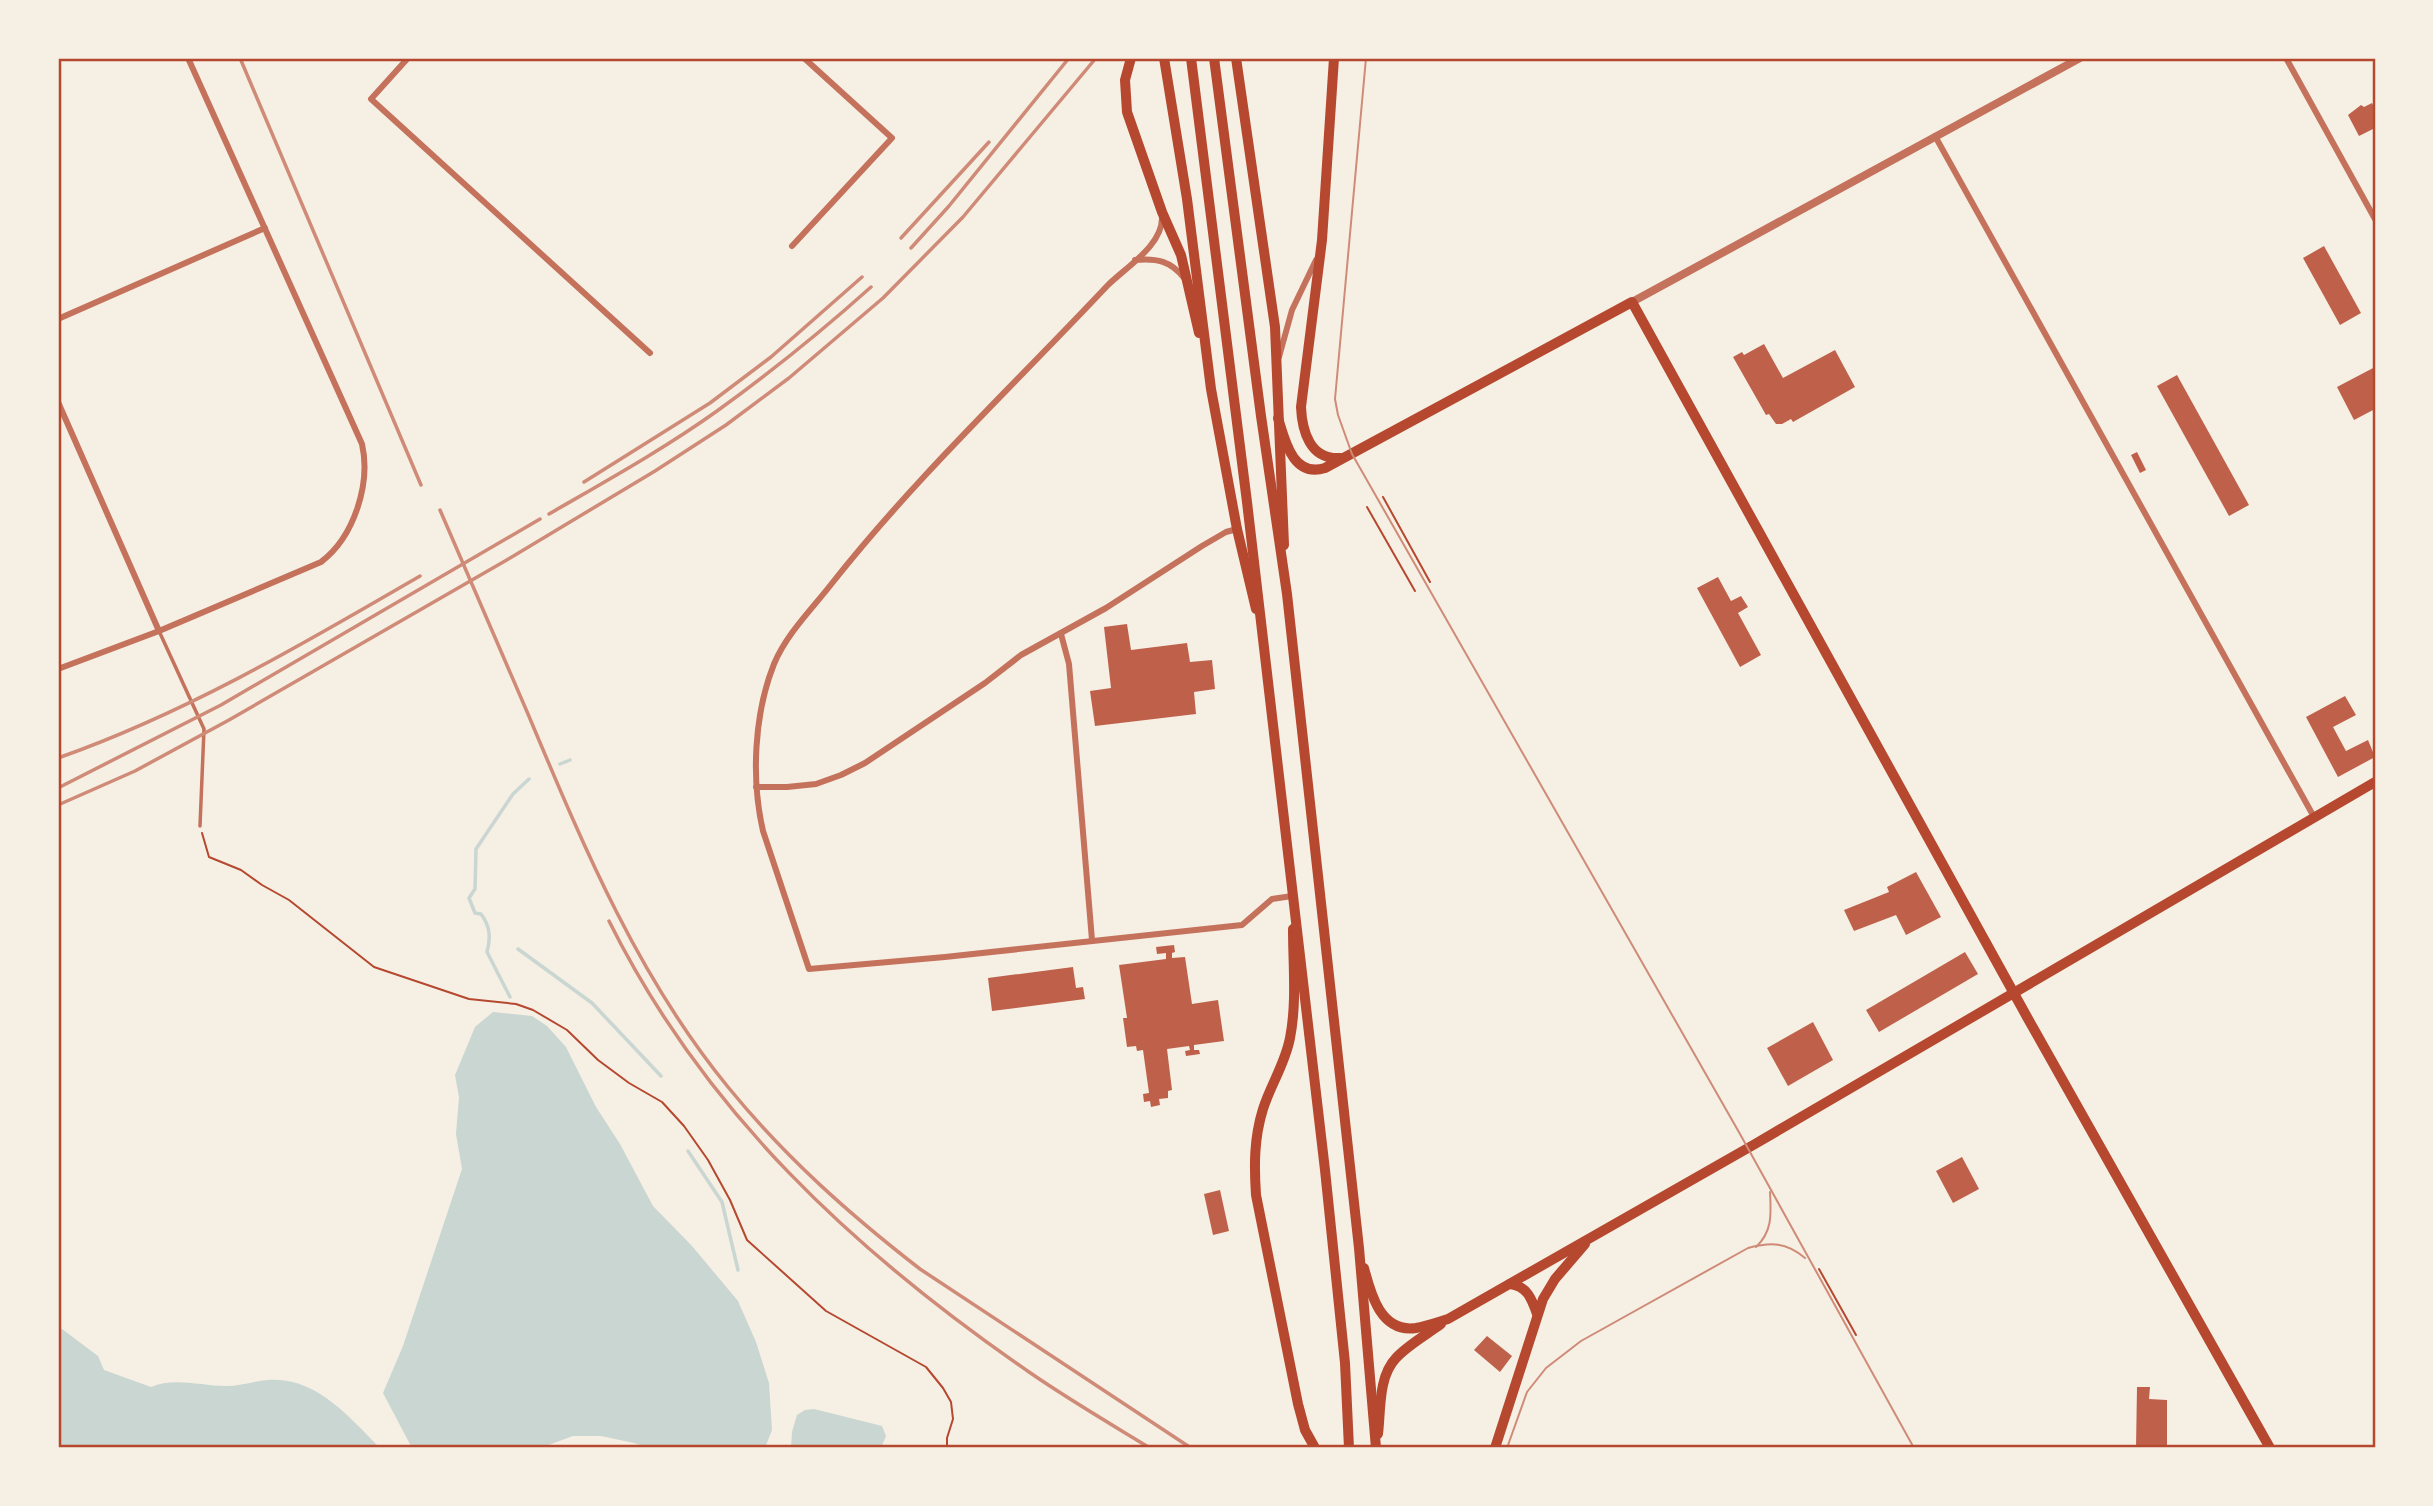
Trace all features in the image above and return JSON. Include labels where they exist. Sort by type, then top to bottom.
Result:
[{"type":"main road","points":[[1131,58],[1125,80],[1124,100],[1162,212],[1181,255],[1188,282],[1237,529],[1262,635]]},
{"type":"main road","points":[[1164,58],[1187,199],[1211,388]]},
{"type":"main road","points":[[1191,58],[1325,1170],[1345,1363],[1349,1448]]},
{"type":"main road","points":[[1214,58],[1285,577],[1359,1248],[1376,1448]]},
{"type":"main road","points":[[1236,58],[1275,327],[1285,577]]},
{"type":"main road","points":[[1335,58],[1322,240],[1301,407],[1302,426],[1315,450],[1325,456],[1345,458]]},
{"type":"main road","points":[[1278,418],[1293,457],[1307,470],[1316,471],[1345,458],[1632,302],[2014,993],[2270,1448]]},
{"type":"main road","points":[[1376,1448],[1384,1380],[1390,1366],[1404,1351],[1448,1319],[2375,782]]},
{"type":"main road","points":[[1292,900],[1293,1011],[1290,1039],[1281,1070],[1264,1106],[1254,1160],[1256,1195],[1298,1404],[1305,1430],[1315,1448]]},
{"type":"main road","points":[[1495,1448],[1537,1314],[1555,1279],[1590,1238]]},
{"type":"main road","points":[[1359,1248],[1370,1291],[1384,1318],[1396,1325],[1410,1328],[1448,1319]]},
{"type":"main road","points":[[1510,1284],[1517,1284],[1527,1292],[1537,1314]]},
{"type":"street","points":[[58,669],[159,631],[308,568],[329,555],[344,537],[363,490],[366,461],[362,444],[188,58]]},
{"type":"street","points":[[408,58],[372,99],[650,353]]},
{"type":"street","points":[[792,246],[892,138],[804,58]]},
{"type":"street","points":[[1632,302],[2080,58]]},
{"type":"street","points":[[2286,58],[2375,219]]},
{"type":"street","points":[[1935,136],[2314,817]]},
{"type":"street","points":[[1162,212],[1159,236],[985,410],[858,551],[792,633],[775,662],[768,681],[760,720],[756,787],[763,831],[809,969],[1242,925],[1272,899],[1292,900]]},
{"type":"street","points":[[58,319],[265,228]]},
{"type":"street","points":[[1276,369],[1292,310],[1312,271],[1322,240]]},
{"type":"street","points":[[1133,260],[1167,262],[1188,282]]},
{"type":"street","points":[[58,402],[159,631]]},
{"type":"street","points":[[756,787],[787,788],[816,784],[865,763],[985,683],[1021,655],[1106,608],[1202,546],[1226,532],[1237,529]]},
{"type":"street","points":[[1061,634],[1069,664],[1092,940]]},
{"type":"lane","points":[[159,631],[204,729],[200,826]]},
{"type":"path","points":[[1383,497],[1430,582]]},
{"type":"path","points":[[1367,507],[1415,591]]},
{"type":"path","points":[[200,826],[209,857],[242,870],[289,900],[374,967],[469,999],[516,1004],[533,1010],[567,1030],[598,1060],[629,1083],[662,1102],[684,1126],[708,1160],[730,1199],[747,1240],[826,1311],[926,1367],[951,1402],[953,1419],[947,1448]]},
{"type":"path","points":[[1819,1269],[1856,1335]]},
{"type":"shaded area","points":[[493,1012],[532,1016],[547,1026],[566,1047],[596,1107],[620,1144],[653,1206],[692,1246],[738,1301],[756,1342],[769,1383],[772,1430],[765,1448],[649,1448],[601,1436],[573,1436],[540,1448],[412,1448],[383,1393],[403,1346],[462,1169],[456,1134],[459,1097],[455,1075],[475,1027]]},
{"type":"shaded area","points":[[58,1326],[98,1356],[104,1370],[151,1387],[178,1382],[232,1386],[268,1380],[302,1385],[331,1401],[380,1448],[58,1448]]},
{"type":"shaded area","points":[[814,1409],[882,1426],[886,1436],[881,1448],[791,1448],[797,1415]]},
{"type":"building","points":[[2372,103],[2375,109],[2375,128],[2359,136],[2348,115],[2361,105],[2364,107]]},
{"type":"building","points":[[2324,246],[2361,313],[2340,325],[2303,258]]},
{"type":"building","points":[[1764,344],[1783,378],[1835,350],[1855,387],[1793,422],[1791,419],[1776,424],[1769,414],[1766,415],[1733,357],[1742,352],[1744,355]]},
{"type":"building","points":[[2375,367],[2375,409],[2354,420],[2337,387]]},
{"type":"building","points":[[2177,375],[2249,505],[2229,516],[2157,386]]},
{"type":"building","points":[[2137,452],[2146,470],[2140,473],[2131,455]]},
{"type":"building","points":[[1718,577],[1731,601],[1741,596],[1748,607],[1738,613],[1761,655],[1740,667],[1697,588]]},
{"type":"building","points":[[1127,624],[1131,650],[1187,643],[1190,662],[1212,660],[1215,689],[1194,692],[1196,714],[1095,726],[1090,691],[1111,688],[1104,627]]},
{"type":"building","points":[[2345,696],[2356,715],[2333,727],[2346,751],[2368,740],[2375,757],[2338,777],[2306,717]]},
{"type":"building","points":[[1916,872],[1941,917],[1906,935],[1896,915],[1854,931],[1844,910],[1889,892],[1887,887]]},
{"type":"building","points":[[1174,945],[1172,958],[1185,957],[1192,1004],[1218,1000],[1224,1041],[1194,1045],[1194,1050],[1199,1050],[1200,1054],[1186,1056],[1185,1051],[1190,1050],[1189,1046],[1167,1049],[1172,1090],[1168,1091],[1168,1098],[1159,1099],[1160,1105],[1151,1107],[1150,1101],[1144,1102],[1143,1094],[1149,1093],[1143,1050],[1137,1051],[1136,1046],[1127,1047],[1123,1018],[1127,1018],[1119,965],[1166,959],[1166,953],[1157,954],[1156,947]]},
{"type":"building","points":[[1965,952],[1978,974],[1879,1032],[1866,1010]]},
{"type":"building","points":[[1073,967],[1076,988],[1083,987],[1085,999],[992,1011],[988,978]]},
{"type":"building","points":[[1813,1022],[1833,1060],[1788,1086],[1767,1048]]},
{"type":"building","points":[[1962,1157],[1979,1189],[1953,1203],[1936,1171]]},
{"type":"building","points":[[1220,1190],[1229,1231],[1213,1235],[1204,1194]]},
{"type":"building","points":[[1487,1336],[1512,1356],[1500,1372],[1474,1350]]},
{"type":"building","points":[[2137,1387],[2150,1387],[2149,1399],[2167,1400],[2167,1448],[2136,1448]]},
{"type":"waterway","points":[[560,764],[570,760]]},
{"type":"waterway","points":[[510,997],[487,952],[488,927],[481,914],[475,913],[469,898],[475,889],[476,849],[513,794],[529,779]]},
{"type":"waterway","points":[[518,949],[592,1003],[661,1076]]},
{"type":"waterway","points":[[688,1151],[722,1202],[738,1270]]},
{"type":"tram line","points":[[1366,58],[1335,399],[1352,454],[1740,1134],[1914,1448]]},
{"type":"tram line","points":[[1756,1247],[1768,1228],[1770,1192]]},
{"type":"tram line","points":[[1507,1448],[1527,1392],[1546,1368],[1581,1341],[1748,1248],[1764,1245],[1785,1246],[1805,1258]]},
{"type":"railway","points":[[240,58],[421,485]]},
{"type":"railway","points":[[911,248],[949,206],[1069,58]]},
{"type":"railway","points":[[58,805],[135,771],[229,720],[505,561],[726,425],[789,378],[883,298],[963,217],[1096,58]]},
{"type":"railway","points":[[901,238],[989,142]]},
{"type":"railway","points":[[584,482],[710,403],[771,357],[862,277]]},
{"type":"railway","points":[[549,514],[656,452],[717,411],[796,351],[871,287]]},
{"type":"railway","points":[[440,510],[614,908],[666,1000],[728,1087],[772,1137],[819,1184],[920,1269],[1191,1448]]},
{"type":"railway","points":[[58,788],[221,705],[540,519]]},
{"type":"railway","points":[[58,758],[198,699],[288,652],[420,576]]},
{"type":"railway","points":[[609,921],[647,990],[690,1055],[738,1116],[789,1173],[903,1278],[965,1326],[1044,1382],[1150,1448]]}]
